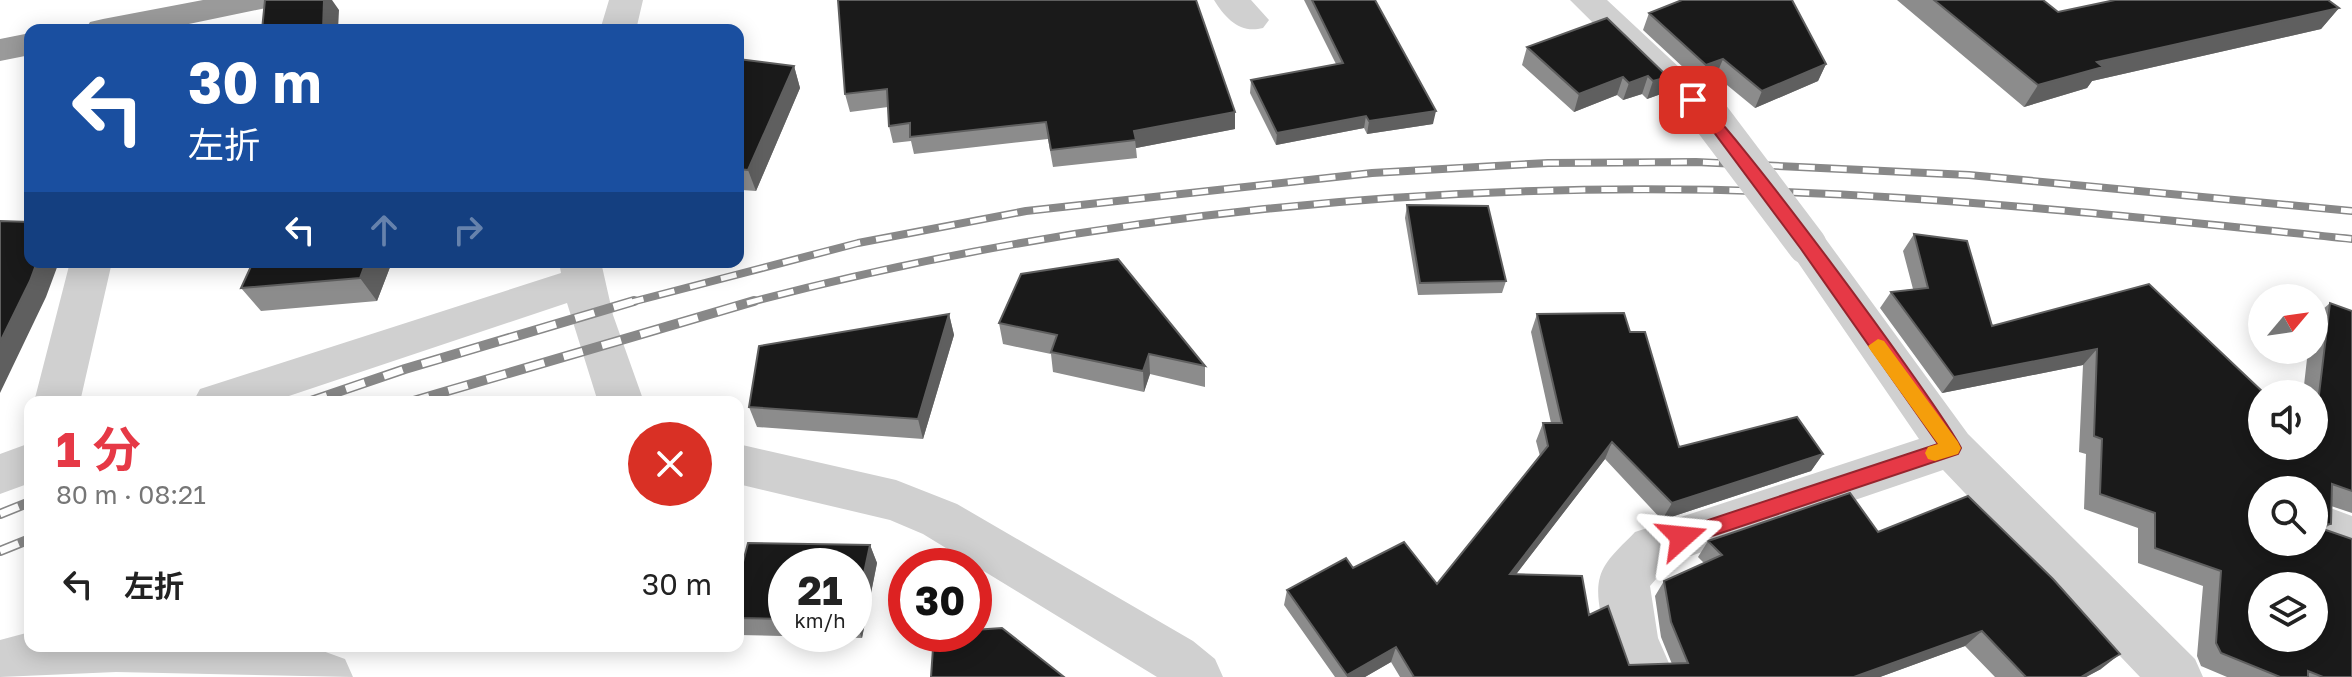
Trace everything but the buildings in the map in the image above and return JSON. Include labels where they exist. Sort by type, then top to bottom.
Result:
[{"type":"highway","points":[[157,24],[259,0]]},
{"type":"highway","points":[[0,50],[24,45]]},
{"type":"street","points":[[620,24],[626,0]]},
{"type":"street","points":[[1587,0],[1712,119],[1807,245],[1951,448],[2176,677]]},
{"type":"street","points":[[58,396],[90,268]]},
{"type":"street","points":[[233,396],[581,272],[619,396]]},
{"type":"street","points":[[1648,677],[1632,638],[1624,580],[1653,547],[1951,448]]},
{"type":"street","points":[[0,474],[24,465]]},
{"type":"street","points":[[744,465],[896,501],[940,519],[1175,671]]},
{"type":"street","points":[[2328,529],[2352,538]]},
{"type":"street","points":[[0,665],[73,652]]},
{"type":"street","points":[[203,652],[287,663],[326,677]]},
{"type":"railway","points":[[628,303],[858,243],[1026,211],[1372,173],[1548,163],[1696,162],[1969,175],[2352,211]]},
{"type":"railway","points":[[748,303],[874,272],[1002,246],[1132,225],[1262,209],[1523,191],[1654,189],[1856,195],[2069,211],[2352,239]]},
{"type":"railway","points":[[326,396],[405,369],[634,301]]},
{"type":"railway","points":[[748,303],[754,301]]},
{"type":"railway","points":[[430,396],[748,303]]},
{"type":"railway","points":[[0,514],[24,504]]},
{"type":"railway","points":[[0,551],[24,541]]},
{"type":"slow traffic","points":[[1878,346],[1951,448],[1935,453]]},
{"type":"route","points":[[1682,537],[1951,448],[1807,245],[1712,119],[1693,100]]}]
